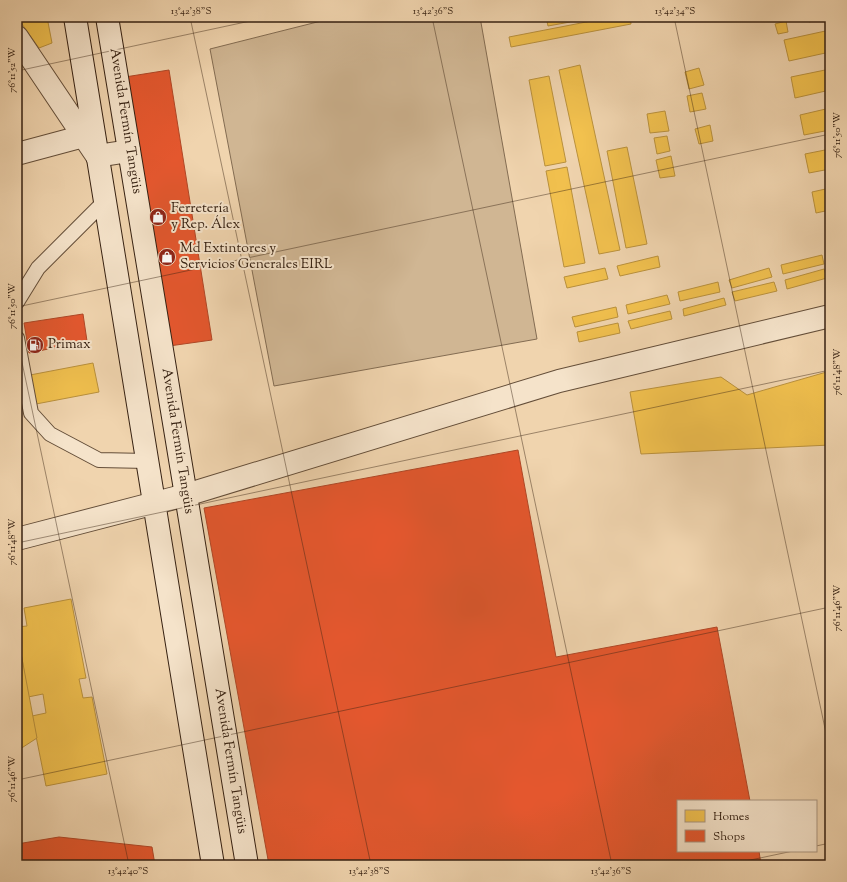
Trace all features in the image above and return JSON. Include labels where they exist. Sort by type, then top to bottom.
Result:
[{"type":"main road","points":[[75,17],[213,865]]},
{"type":"main road","name":"Avenida Fermín Tangüis","points":[[107,17],[247,865]]},
{"type":"main road","points":[[17,37],[97,156]]},
{"type":"main road","points":[[17,154],[84,136]]},
{"type":"main road","points":[[97,156],[129,151]]},
{"type":"main road","points":[[17,539],[186,495],[559,381],[830,316]]},
{"type":"lane","points":[[17,302],[38,268],[105,201]]},
{"type":"lane","points":[[17,338],[31,413],[50,434],[99,460],[148,461]]},
{"type":"shaded area","points":[[337,17],[480,17],[537,339],[274,386],[210,49]]},
{"type":"building: Homes","points":[[17,17],[47,17],[52,43],[39,48]]},
{"type":"building: Homes","points":[[546,17],[569,17],[570,22],[548,26]]},
{"type":"building: Homes","points":[[612,17],[630,17],[631,24],[511,47],[509,37]]},
{"type":"building: Homes","points":[[808,17],[830,17],[809,22]]},
{"type":"building: Homes","points":[[786,21],[788,32],[778,34],[775,24]]},
{"type":"building: Homes","points":[[830,30],[830,52],[789,61],[784,40]]},
{"type":"building: Homes","points":[[580,65],[620,250],[599,254],[559,70]]},
{"type":"building: Homes","points":[[699,68],[704,85],[689,89],[685,72]]},
{"type":"building: Homes","points":[[830,69],[830,90],[795,98],[791,77]]},
{"type":"building: Homes","points":[[549,76],[566,162],[545,166],[529,80]]},
{"type":"building: Homes","points":[[702,93],[706,109],[690,112],[687,96]]},
{"type":"building: Homes","points":[[830,108],[830,130],[804,135],[800,115]]},
{"type":"building: Homes","points":[[665,111],[669,131],[650,133],[647,114]]},
{"type":"building: Homes","points":[[710,125],[713,141],[699,144],[695,129]]},
{"type":"building: Homes","points":[[667,136],[670,151],[657,154],[654,138]]},
{"type":"building: Homes","points":[[627,147],[647,244],[626,248],[607,151]]},
{"type":"building: Homes","points":[[830,149],[830,169],[809,173],[805,154]]},
{"type":"building: Homes","points":[[671,156],[675,176],[660,178],[656,160]]},
{"type":"building: Homes","points":[[567,167],[585,263],[564,267],[546,171]]},
{"type":"building: Homes","points":[[830,188],[830,210],[816,213],[812,192]]},
{"type":"building: Homes","points":[[822,255],[824,264],[783,274],[781,265]]},
{"type":"building: Homes","points":[[658,256],[660,267],[620,276],[617,266]]},
{"type":"building: Homes","points":[[605,268],[608,279],[567,288],[564,277]]},
{"type":"building: Homes","points":[[769,268],[772,277],[732,288],[729,280]]},
{"type":"building: Homes","points":[[824,269],[827,278],[787,289],[785,280]]},
{"type":"building: Homes","points":[[718,282],[720,292],[680,301],[678,292]]},
{"type":"building: Homes","points":[[774,282],[777,291],[735,301],[732,292]]},
{"type":"building: Homes","points":[[667,295],[670,304],[628,314],[626,305]]},
{"type":"building: Homes","points":[[724,298],[726,305],[684,316],[683,309]]},
{"type":"building: Homes","points":[[616,307],[618,317],[575,327],[572,317]]},
{"type":"building: Homes","points":[[670,311],[672,319],[631,329],[628,321]]},
{"type":"building: Homes","points":[[618,323],[620,333],[579,342],[577,332]]},
{"type":"building: Homes","points":[[93,363],[99,392],[36,404],[30,375]]},
{"type":"building: Homes","points":[[830,371],[830,445],[641,454],[630,392],[721,377],[747,395]]},
{"type":"building: Homes","points":[[71,599],[86,678],[79,679],[83,698],[92,697],[107,774],[46,786],[32,716],[46,713],[43,694],[28,697],[17,627],[27,626],[24,608]]},
{"type":"building: Homes","points":[[17,632],[37,738],[17,751]]},
{"type":"building: Shops","points":[[169,70],[212,340],[169,346],[125,77]]},
{"type":"building: Shops","points":[[83,314],[87,341],[29,353],[24,323]]},
{"type":"building: Shops","points":[[518,450],[556,657],[717,627],[750,800],[677,800],[677,852],[759,852],[761,865],[269,865],[204,508]]},
{"type":"building: Shops","points":[[59,837],[152,847],[155,865],[17,865],[17,844]]},
{"type":"place","name":"Ferretería y Rep. Álex","points":[[158,217]]},
{"type":"place","name":"Md Extintores y Servicios Generales EIRL","points":[[167,257]]},
{"type":"place","name":"Primax","points":[[35,345]]}]
